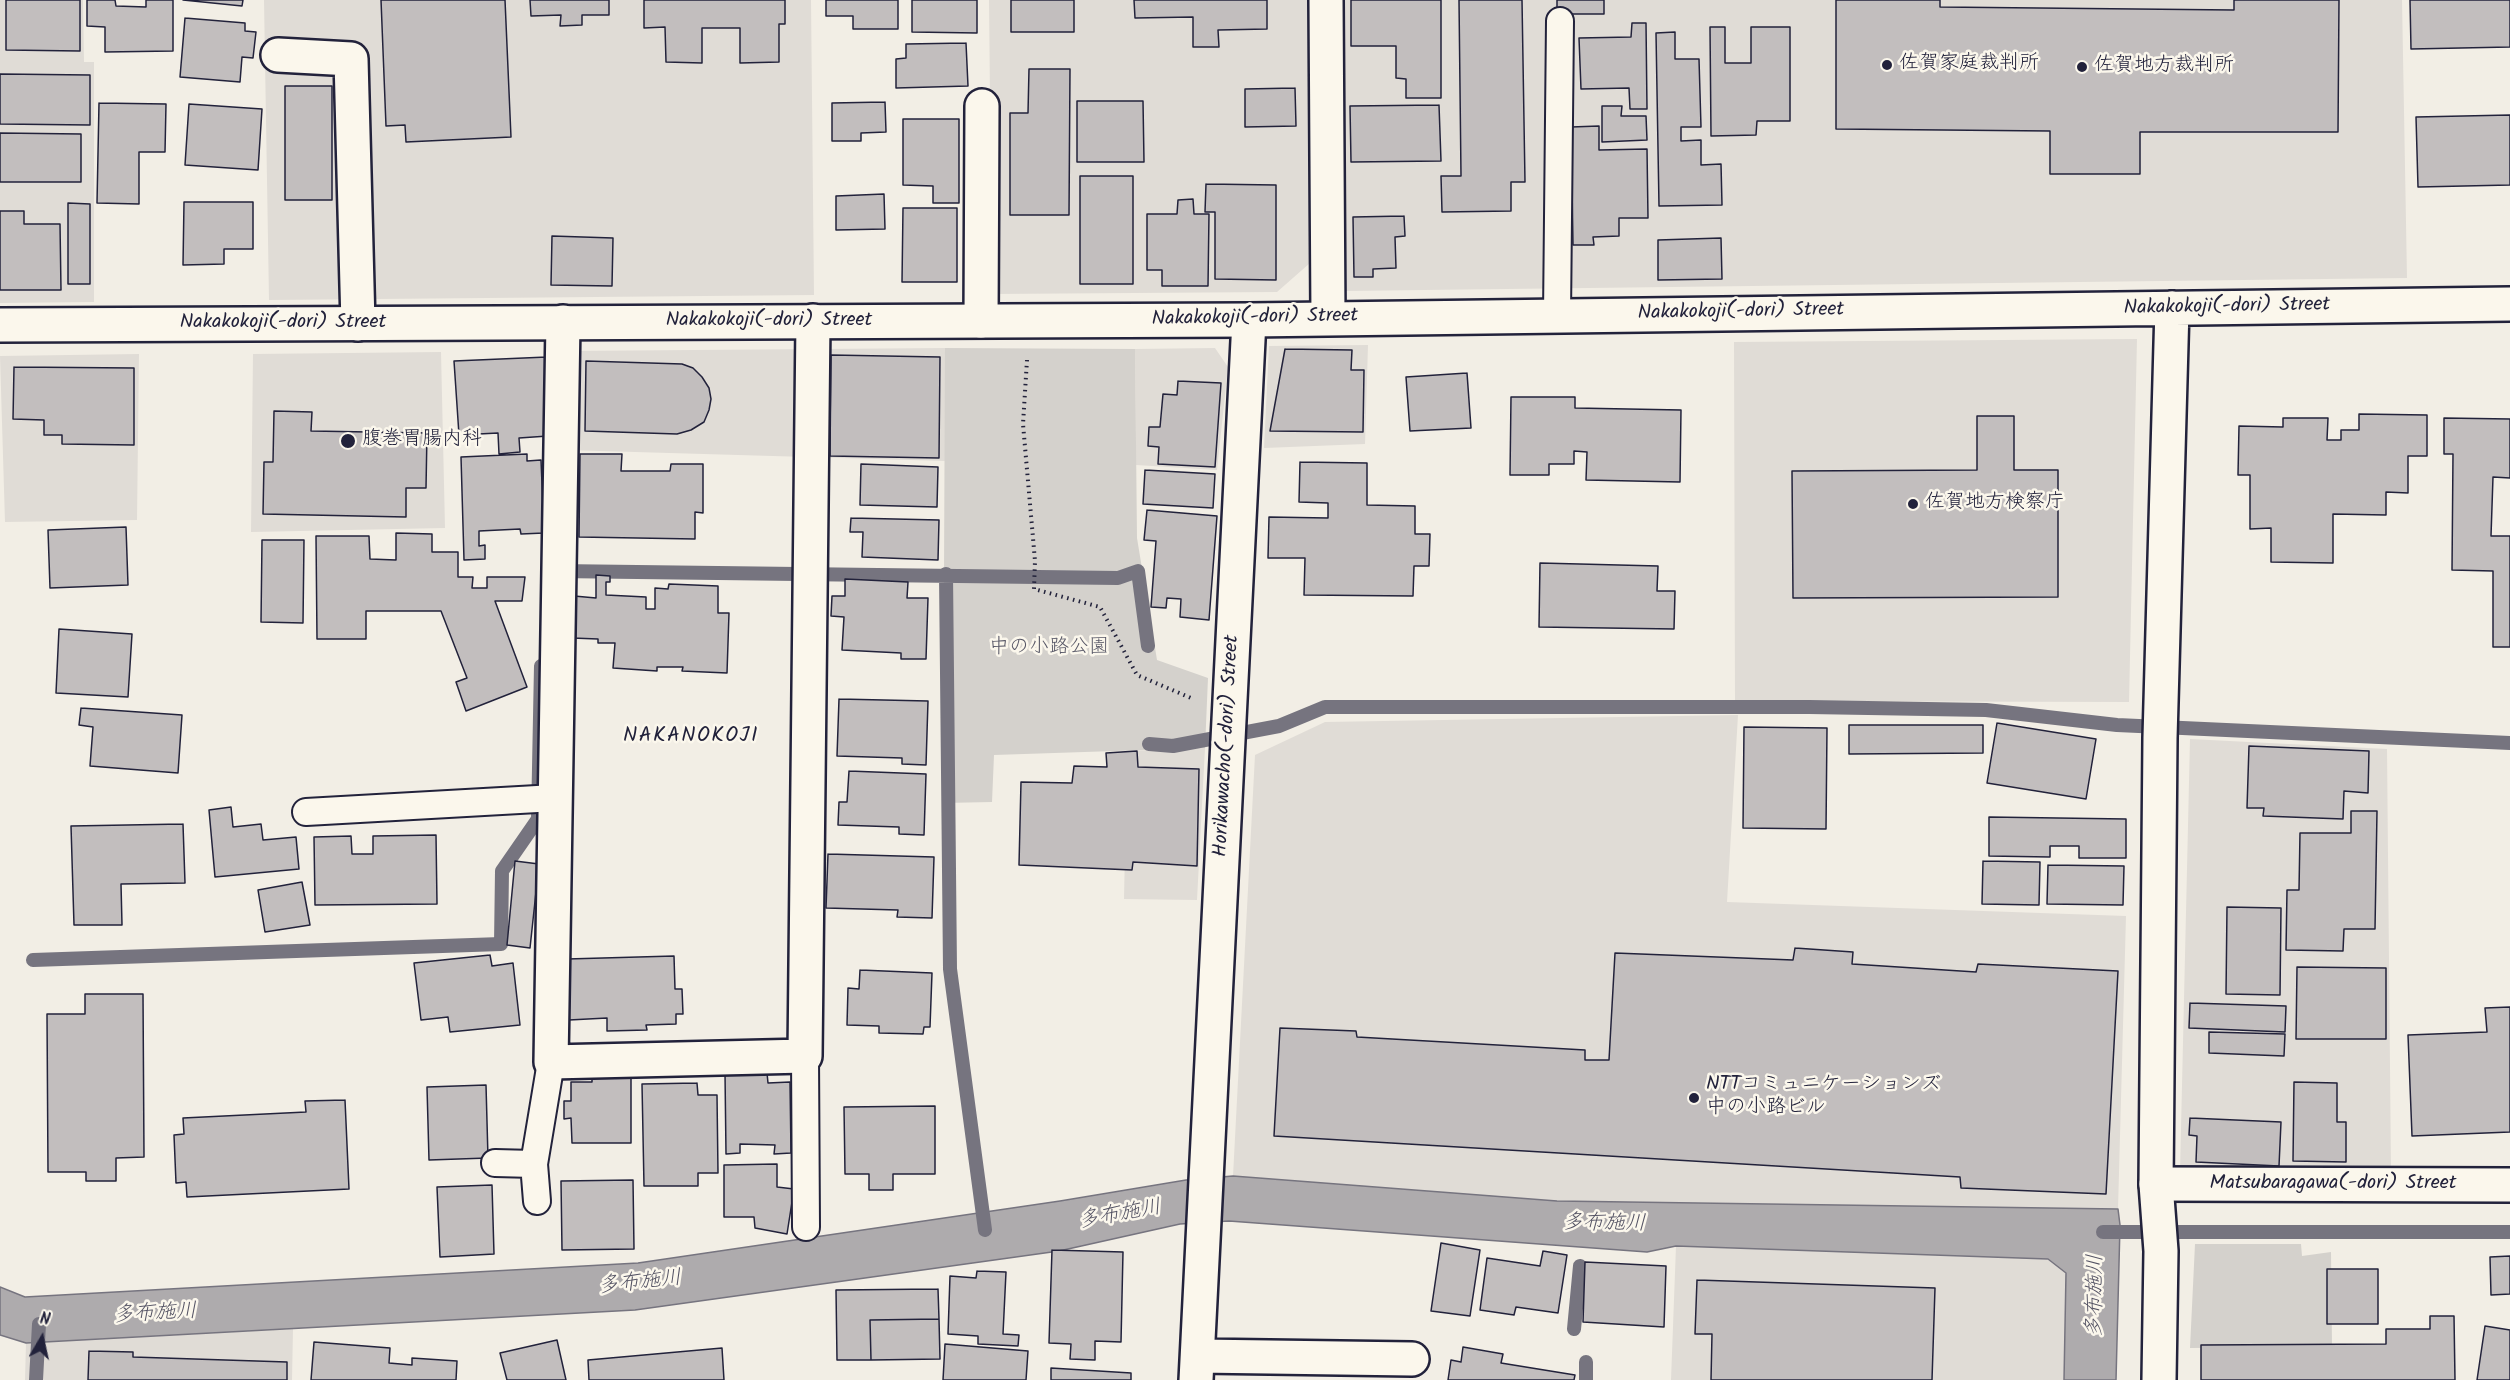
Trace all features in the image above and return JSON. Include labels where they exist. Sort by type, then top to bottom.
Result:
[{"type":"street","points":[[1326,0],[1328,317]]},
{"type":"street","points":[[278,54],[351,59],[358,324]]},
{"type":"street","points":[[981,321],[982,106]]},
{"type":"street","name":"Nakakokoji(-dori) Street","points":[[0,325],[1249,320],[1328,317],[2510,304]]},
{"type":"street","points":[[2159,1380],[2162,1251],[2157,1195],[2161,725],[2172,308]]},
{"type":"street","name":"Horikawacho(-dori) Street","points":[[1197,1368],[1249,320]]},
{"type":"street","points":[[562,322],[551,1062],[806,1056],[813,321]]},
{"type":"street","name":"Matsubaragawa(-dori) Street","points":[[2157,1195],[2510,1185]]},
{"type":"street","points":[[1197,1368],[1412,1359]]},
{"type":"lane","points":[[1557,315],[1560,21]]},
{"type":"lane","points":[[306,813],[555,798]]},
{"type":"lane","points":[[806,1056],[806,1227]]},
{"type":"lane","points":[[537,1201],[534,1164],[551,1062]]},
{"type":"lane","points":[[495,1163],[534,1164]]},
{"type":"path","points":[[1029,321],[1023,424],[1035,561],[1034,589],[1100,607],[1137,675],[1229,729]]},
{"type":"shaded area","points":[[0,0],[83,0],[84,62],[94,62],[94,302],[0,303]]},
{"type":"shaded area","points":[[264,0],[811,0],[814,295],[269,300]]},
{"type":"shaded area","points":[[989,0],[1310,0],[1310,263],[1277,292],[992,294]]},
{"type":"shaded area","points":[[1341,0],[2402,0],[2407,278],[1343,291]]},
{"type":"shaded area","points":[[2137,339],[2129,702],[1735,701],[1734,342]]},
{"type":"shaded area","points":[[1368,345],[1365,444],[1264,448],[1269,346]]},
{"type":"shaded area","points":[[945,348],[945,461],[566,450],[567,351]]},
{"type":"shaded area","points":[[1215,348],[1228,367],[1217,470],[1136,465],[1135,349]]},
{"type":"shaded area","name":"腹巻胃腸内科","points":[[441,352],[445,528],[251,532],[253,354]]},
{"type":"shaded area","points":[[139,354],[137,520],[5,522],[0,356]]},
{"type":"shaded area","points":[[1738,715],[1727,902],[2126,916],[2118,1209],[1557,1201],[1233,1176],[1255,755],[1325,722]]},
{"type":"shaded area","points":[[2190,739],[2387,749],[2391,1172],[2180,1172]]},
{"type":"shaded area","points":[[1205,748],[1197,900],[1124,899],[1127,751]]},
{"type":"shaded area","points":[[1676,1246],[2049,1259],[2066,1273],[2064,1380],[1671,1380]]},
{"type":"shaded area","points":[[293,1329],[292,1380],[25,1380],[26,1343]]},
{"type":"green space","name":"中の小路公園","points":[[945,348],[1135,349],[1137,538],[1157,660],[1208,678],[1205,748],[994,755],[992,802],[943,803]]},
{"type":"green space","points":[[2195,1244],[2301,1244],[2302,1256],[2331,1252],[2332,1347],[2190,1348]]},
{"type":"water","name":"多布施川","points":[[1233,1176],[1557,1201],[2118,1209],[2120,1225],[2116,1380],[2064,1380],[2066,1273],[2048,1259],[1676,1246],[1647,1252],[1229,1221],[1180,1224],[1059,1251],[635,1310],[26,1343],[0,1335],[0,1287],[25,1297],[638,1263],[1060,1201],[1186,1180]]},
{"type":"building","points":[[6,0],[80,0],[80,51],[6,50]]},
{"type":"building","points":[[87,0],[115,0],[116,6],[146,7],[146,0],[173,0],[173,51],[105,52],[105,27],[87,26]]},
{"type":"building","points":[[183,0],[243,0],[242,6]]},
{"type":"building","points":[[381,0],[505,0],[511,137],[406,142],[405,125],[386,126]]},
{"type":"building","points":[[530,0],[609,0],[609,15],[582,15],[582,25],[560,26],[561,15],[531,16]]},
{"type":"building","points":[[644,0],[785,0],[785,24],[779,24],[779,62],[740,63],[740,28],[702,28],[702,63],[666,62],[665,27],[644,28]]},
{"type":"building","points":[[826,0],[898,0],[898,29],[853,29],[853,16],[826,16]]},
{"type":"building","points":[[912,0],[977,0],[977,33],[912,32]]},
{"type":"building","points":[[1011,0],[1074,0],[1074,32],[1011,32]]},
{"type":"building","points":[[1134,0],[1267,0],[1267,29],[1218,30],[1219,47],[1193,47],[1193,17],[1135,18]]},
{"type":"building","points":[[1351,0],[1441,0],[1441,98],[1406,98],[1406,79],[1396,78],[1396,46],[1351,46]]},
{"type":"building","points":[[1459,0],[1522,0],[1525,182],[1511,182],[1511,211],[1442,212],[1441,176],[1461,176]]},
{"type":"building","points":[[1557,0],[1604,0],[1604,14],[1557,14]]},
{"type":"building","points":[[1836,0],[1940,0],[1940,7],[2234,10],[2234,0],[2339,0],[2338,132],[2140,132],[2140,174],[2050,174],[2050,131],[1836,129]]},
{"type":"building","points":[[2410,0],[2510,0],[2510,47],[2411,49]]},
{"type":"building","points":[[185,18],[245,23],[245,31],[256,32],[253,58],[242,57],[240,82],[180,77]]},
{"type":"building","points":[[1632,23],[1646,23],[1647,109],[1630,109],[1629,88],[1581,89],[1579,38],[1631,37]]},
{"type":"building","points":[[1710,27],[1725,27],[1725,63],[1751,63],[1751,27],[1790,27],[1790,121],[1757,121],[1756,135],[1711,136]]},
{"type":"building","points":[[1675,32],[1675,59],[1699,59],[1701,127],[1681,127],[1681,141],[1701,140],[1701,165],[1721,164],[1722,205],[1659,206],[1656,33]]},
{"type":"building","points":[[966,43],[968,86],[896,88],[896,59],[906,58],[906,44]]},
{"type":"building","points":[[1029,69],[1070,69],[1069,215],[1010,215],[1010,113],[1028,113]]},
{"type":"building","points":[[0,74],[90,75],[90,125],[0,124]]},
{"type":"building","points":[[285,86],[332,86],[332,200],[285,200]]},
{"type":"building","points":[[1295,88],[1296,126],[1245,127],[1245,89]]},
{"type":"building","points":[[1077,101],[1143,101],[1144,162],[1077,162]]},
{"type":"building","points":[[885,102],[886,132],[861,133],[861,141],[832,141],[832,103]]},
{"type":"building","points":[[99,103],[166,104],[165,152],[139,152],[139,204],[97,203]]},
{"type":"building","points":[[189,104],[262,109],[258,170],[185,165]]},
{"type":"building","points":[[1439,105],[1441,161],[1351,162],[1350,106]]},
{"type":"building","points":[[1602,106],[1622,106],[1621,116],[1646,116],[1647,140],[1602,142]]},
{"type":"building","points":[[2510,115],[2510,185],[2418,187],[2416,117]]},
{"type":"building","points":[[903,119],[959,119],[959,203],[933,203],[933,186],[903,185]]},
{"type":"building","points":[[1599,126],[1599,150],[1647,149],[1648,218],[1619,218],[1619,236],[1593,237],[1594,245],[1573,245],[1571,127]]},
{"type":"building","points":[[0,133],[81,134],[81,182],[0,182]]},
{"type":"building","points":[[1080,176],[1133,176],[1133,284],[1080,284]]},
{"type":"building","points":[[1206,184],[1276,185],[1276,280],[1215,279],[1215,212],[1205,212]]},
{"type":"building","points":[[884,194],[885,229],[836,230],[836,196]]},
{"type":"building","points":[[1193,199],[1194,214],[1209,214],[1208,286],[1162,286],[1162,270],[1147,270],[1147,214],[1177,214],[1178,200]]},
{"type":"building","points":[[184,202],[253,202],[253,249],[224,249],[224,264],[183,265]]},
{"type":"building","points":[[68,203],[90,204],[90,284],[68,284]]},
{"type":"building","points":[[903,208],[957,208],[957,282],[902,282]]},
{"type":"building","points":[[0,211],[24,211],[24,224],[60,224],[61,290],[0,290]]},
{"type":"building","points":[[1404,216],[1405,236],[1395,237],[1396,268],[1373,269],[1373,277],[1354,277],[1353,217]]},
{"type":"building","points":[[552,236],[613,238],[612,286],[551,285]]},
{"type":"building","points":[[1721,238],[1722,279],[1658,280],[1658,240]]},
{"type":"building","points":[[1285,349],[1352,350],[1351,370],[1364,370],[1363,432],[1270,431]]},
{"type":"building","points":[[831,355],[940,357],[939,458],[830,456]]},
{"type":"building","points":[[547,357],[549,384],[544,386],[548,436],[519,438],[520,452],[499,454],[498,433],[459,435],[454,361]]},
{"type":"building","points":[[586,361],[682,364],[693,368],[709,388],[711,399],[704,422],[691,430],[677,434],[585,431]]},
{"type":"building","points":[[14,367],[134,368],[134,445],[62,444],[62,435],[44,435],[44,420],[13,419]]},
{"type":"building","points":[[1467,373],[1471,428],[1410,431],[1406,377]]},
{"type":"building","points":[[1178,381],[1221,383],[1215,467],[1158,464],[1159,447],[1148,446],[1149,427],[1160,427],[1163,394],[1177,395]]},
{"type":"building","points":[[1511,397],[1575,397],[1575,408],[1681,410],[1680,482],[1586,480],[1587,452],[1574,451],[1574,464],[1549,464],[1549,475],[1510,475]]},
{"type":"building","points":[[274,411],[312,412],[311,431],[427,433],[426,488],[406,488],[406,517],[263,514],[264,462],[273,462]]},
{"type":"building","points":[[2359,414],[2427,415],[2427,456],[2408,456],[2408,493],[2386,492],[2386,515],[2333,514],[2333,563],[2271,562],[2271,528],[2250,529],[2250,475],[2238,475],[2239,426],[2283,427],[2283,418],[2328,418],[2327,440],[2341,440],[2341,430],[2359,430]]},
{"type":"building","points":[[1977,416],[2014,416],[2014,470],[2058,470],[2058,597],[1793,598],[1792,471],[1977,470]]},
{"type":"building","points":[[2444,418],[2510,419],[2510,478],[2493,477],[2491,536],[2510,536],[2510,647],[2493,647],[2493,571],[2452,570],[2453,454],[2444,454]]},
{"type":"building","points":[[527,454],[527,461],[541,460],[544,533],[521,534],[520,529],[479,531],[479,546],[485,545],[485,559],[464,560],[461,457]]},
{"type":"building","points":[[580,454],[622,454],[621,471],[670,471],[671,464],[703,464],[703,513],[695,512],[695,539],[579,537]]},
{"type":"building","points":[[1300,462],[1367,463],[1367,505],[1415,506],[1415,534],[1430,534],[1429,566],[1414,566],[1413,596],[1304,595],[1305,558],[1268,558],[1269,517],[1328,518],[1328,503],[1299,502]]},
{"type":"building","points":[[861,464],[938,467],[937,507],[860,505]]},
{"type":"building","points":[[1145,470],[1215,474],[1213,508],[1143,504]]},
{"type":"building","points":[[1147,510],[1217,516],[1209,620],[1180,617],[1181,599],[1167,598],[1166,608],[1151,607],[1156,541],[1144,540]]},
{"type":"building","points":[[851,518],[939,520],[938,560],[862,557],[863,532],[850,532]]},
{"type":"building","points":[[126,527],[128,585],[50,588],[48,530]]},
{"type":"building","points":[[396,533],[432,534],[432,552],[458,552],[458,577],[473,577],[472,588],[487,588],[487,577],[525,577],[522,601],[495,601],[527,687],[466,711],[456,682],[467,678],[441,611],[366,611],[366,639],[317,639],[316,536],[369,536],[370,559],[396,560]]},
{"type":"building","points":[[262,540],[304,540],[303,623],[261,622]]},
{"type":"building","points":[[1540,563],[1658,566],[1657,591],[1675,591],[1674,629],[1539,627]]},
{"type":"building","points":[[596,575],[610,576],[610,582],[606,582],[606,595],[646,597],[646,609],[655,609],[655,588],[668,589],[669,584],[718,586],[718,613],[729,613],[727,673],[682,671],[683,667],[657,667],[657,671],[613,668],[615,643],[598,643],[598,639],[572,638],[574,596],[596,598]]},
{"type":"building","points":[[845,579],[908,582],[907,598],[928,598],[926,659],[901,659],[901,653],[842,650],[844,617],[831,616],[832,596],[845,596]]},
{"type":"building","points":[[59,629],[132,634],[128,697],[56,693]]},
{"type":"building","points":[[839,699],[928,701],[926,765],[902,764],[902,758],[837,756]]},
{"type":"building","points":[[81,708],[182,715],[178,773],[90,766],[93,727],[79,725]]},
{"type":"building","points":[[1997,723],[2096,739],[2086,799],[1987,783]]},
{"type":"building","points":[[1849,725],[1983,725],[1983,753],[1849,754]]},
{"type":"building","points":[[1744,727],[1827,728],[1826,829],[1743,828]]},
{"type":"building","points":[[2249,746],[2369,751],[2368,793],[2344,791],[2343,819],[2263,816],[2264,808],[2247,808]]},
{"type":"building","points":[[1137,751],[1138,767],[1199,769],[1197,866],[1133,862],[1132,870],[1019,865],[1021,782],[1072,783],[1074,766],[1107,767],[1106,753]]},
{"type":"building","points":[[849,771],[926,774],[924,835],[899,834],[899,827],[838,825],[839,802],[847,802]]},
{"type":"building","points":[[231,807],[233,827],[261,824],[263,840],[296,837],[299,869],[215,877],[209,810]]},
{"type":"building","points":[[2351,811],[2377,811],[2375,929],[2344,929],[2343,951],[2286,950],[2287,890],[2299,890],[2300,833],[2351,833]]},
{"type":"building","points":[[1989,817],[2126,819],[2126,858],[2079,858],[2079,846],[2050,846],[2050,857],[1989,856]]},
{"type":"building","points":[[183,824],[185,883],[121,884],[122,925],[74,925],[71,826]]},
{"type":"building","points":[[436,835],[437,904],[315,905],[314,837],[351,836],[352,854],[373,854],[373,836]]},
{"type":"building","points":[[828,854],[934,857],[932,918],[897,917],[898,910],[826,908]]},
{"type":"building","points":[[515,861],[539,864],[530,948],[507,945]]},
{"type":"building","points":[[1983,861],[2040,862],[2039,905],[1982,904]]},
{"type":"building","points":[[2048,865],[2124,866],[2123,905],[2047,904]]},
{"type":"building","points":[[302,882],[310,925],[265,932],[258,890]]},
{"type":"building","points":[[2227,907],[2281,908],[2280,995],[2226,994]]},
{"type":"building","name":"NTTコミュニケーションズ 中の小路ビル","points":[[1795,948],[1853,952],[1852,964],[1976,972],[1978,964],[2118,971],[2106,1194],[1961,1188],[1960,1177],[1274,1136],[1280,1028],[1356,1031],[1357,1037],[1585,1050],[1585,1060],[1609,1060],[1615,953],[1793,960]]},
{"type":"building","points":[[490,955],[492,966],[513,963],[520,1025],[450,1032],[448,1017],[421,1020],[414,963]]},
{"type":"building","points":[[674,956],[675,989],[682,989],[683,1014],[676,1014],[676,1024],[646,1025],[647,1030],[607,1031],[607,1018],[569,1020],[567,959]]},
{"type":"building","points":[[2297,967],[2386,968],[2386,1039],[2296,1039]]},
{"type":"building","points":[[860,970],[932,973],[930,1027],[924,1027],[923,1034],[879,1033],[879,1026],[847,1025],[848,988],[859,989]]},
{"type":"building","points":[[85,994],[143,994],[144,1157],[116,1158],[116,1181],[86,1181],[86,1172],[48,1172],[47,1014],[85,1014]]},
{"type":"building","points":[[2190,1003],[2286,1006],[2285,1032],[2189,1028]]},
{"type":"building","points":[[2510,1007],[2510,1132],[2412,1136],[2408,1035],[2487,1032],[2485,1008]]},
{"type":"building","points":[[2209,1032],[2285,1034],[2284,1056],[2209,1053]]},
{"type":"building","points":[[725,1073],[767,1073],[768,1083],[790,1082],[791,1153],[774,1154],[775,1145],[740,1144],[740,1153],[726,1154]]},
{"type":"building","points":[[592,1074],[631,1074],[631,1143],[572,1143],[571,1118],[564,1119],[564,1101],[571,1101],[571,1082],[592,1082]]},
{"type":"building","points":[[2294,1082],[2337,1083],[2337,1122],[2346,1122],[2346,1162],[2293,1161]]},
{"type":"building","points":[[697,1083],[698,1095],[717,1095],[718,1173],[698,1173],[698,1186],[644,1186],[642,1084]]},
{"type":"building","points":[[486,1085],[488,1158],[429,1160],[427,1087]]},
{"type":"building","points":[[345,1100],[349,1189],[187,1197],[186,1182],[176,1183],[174,1135],[184,1134],[183,1118],[306,1112],[305,1101]]},
{"type":"building","points":[[935,1106],[935,1174],[893,1174],[893,1190],[869,1190],[869,1174],[845,1174],[844,1107]]},
{"type":"building","points":[[2190,1118],[2281,1122],[2279,1166],[2196,1162],[2197,1136],[2189,1135]]},
{"type":"building","points":[[777,1164],[777,1187],[794,1189],[787,1234],[755,1228],[754,1217],[724,1217],[724,1165]]},
{"type":"building","points":[[633,1180],[634,1249],[562,1250],[561,1181]]},
{"type":"building","points":[[492,1185],[494,1254],[440,1257],[437,1187]]},
{"type":"building","points":[[1441,1243],[1480,1250],[1470,1316],[1431,1311]]},
{"type":"building","points":[[1052,1250],[1123,1252],[1121,1342],[1095,1341],[1095,1360],[1070,1359],[1071,1344],[1049,1343]]},
{"type":"building","points":[[1543,1251],[1567,1255],[1558,1313],[1516,1307],[1514,1315],[1480,1310],[1487,1258],[1540,1266]]},
{"type":"building","points":[[2510,1256],[2510,1294],[2491,1295],[2490,1257]]},
{"type":"building","points":[[1585,1262],[1666,1266],[1664,1327],[1583,1322]]},
{"type":"building","points":[[2327,1269],[2378,1269],[2378,1324],[2327,1324]]},
{"type":"building","points":[[977,1271],[1006,1272],[1003,1334],[1019,1335],[1018,1346],[978,1344],[978,1336],[948,1334],[950,1276],[976,1278]]},
{"type":"building","points":[[1697,1280],[1935,1288],[1932,1380],[1711,1380],[1712,1334],[1695,1334]]},
{"type":"building","points":[[938,1289],[939,1319],[870,1320],[871,1360],[837,1360],[836,1290]]},
{"type":"building","points":[[2430,1316],[2454,1316],[2455,1380],[2201,1380],[2201,1345],[2386,1344],[2386,1329],[2430,1329]]},
{"type":"building","points":[[939,1319],[940,1359],[871,1360],[870,1320]]},
{"type":"building","points":[[2485,1326],[2510,1330],[2510,1380],[2477,1380]]},
{"type":"building","points":[[557,1340],[566,1380],[507,1380],[500,1353]]},
{"type":"building","points":[[314,1342],[390,1348],[389,1363],[412,1365],[412,1358],[457,1361],[456,1380],[311,1380]]},
{"type":"building","points":[[945,1344],[1028,1351],[1026,1380],[943,1380]]},
{"type":"building","points":[[1463,1347],[1503,1354],[1501,1363],[1575,1375],[1574,1380],[1448,1380],[1451,1360],[1461,1362]]},
{"type":"building","points":[[722,1348],[724,1380],[589,1380],[588,1360]]},
{"type":"building","points":[[89,1351],[133,1352],[133,1357],[287,1362],[287,1380],[88,1380]]},
{"type":"building","points":[[1051,1368],[1131,1373],[1131,1380],[1051,1380]]},
{"type":"waterway","points":[[557,571],[1118,578],[1138,571],[1148,646]]},
{"type":"waterway","points":[[946,574],[950,969],[985,1230]]},
{"type":"waterway","points":[[33,960],[501,944],[502,871],[538,819],[541,666]]},
{"type":"waterway","points":[[1149,744],[1173,746],[1279,726],[1325,707],[1809,707],[1986,710],[2117,725],[2510,743]]},
{"type":"waterway","points":[[2103,1232],[2510,1232]]},
{"type":"waterway","points":[[1574,1329],[1580,1266]]},
{"type":"waterway","points":[[36,1380],[39,1324]]},
{"type":"waterway","points":[[1586,1362],[1586,1380]]},
{"type":"place","name":"佐賀家庭裁判所","points":[[1887,65]]},
{"type":"place","name":"佐賀地方裁判所","points":[[2082,67]]},
{"type":"place","name":"腹巻胃腸内科","points":[[348,441]]},
{"type":"place","name":"佐賀地方検察庁","points":[[1913,504]]},
{"type":"place","name":"NTTコミュニケーションズ 中の小路ビル","points":[[1694,1098]]},
{"type":"district","name":"NAKANOKOJI","points":[[691,737]]}]
